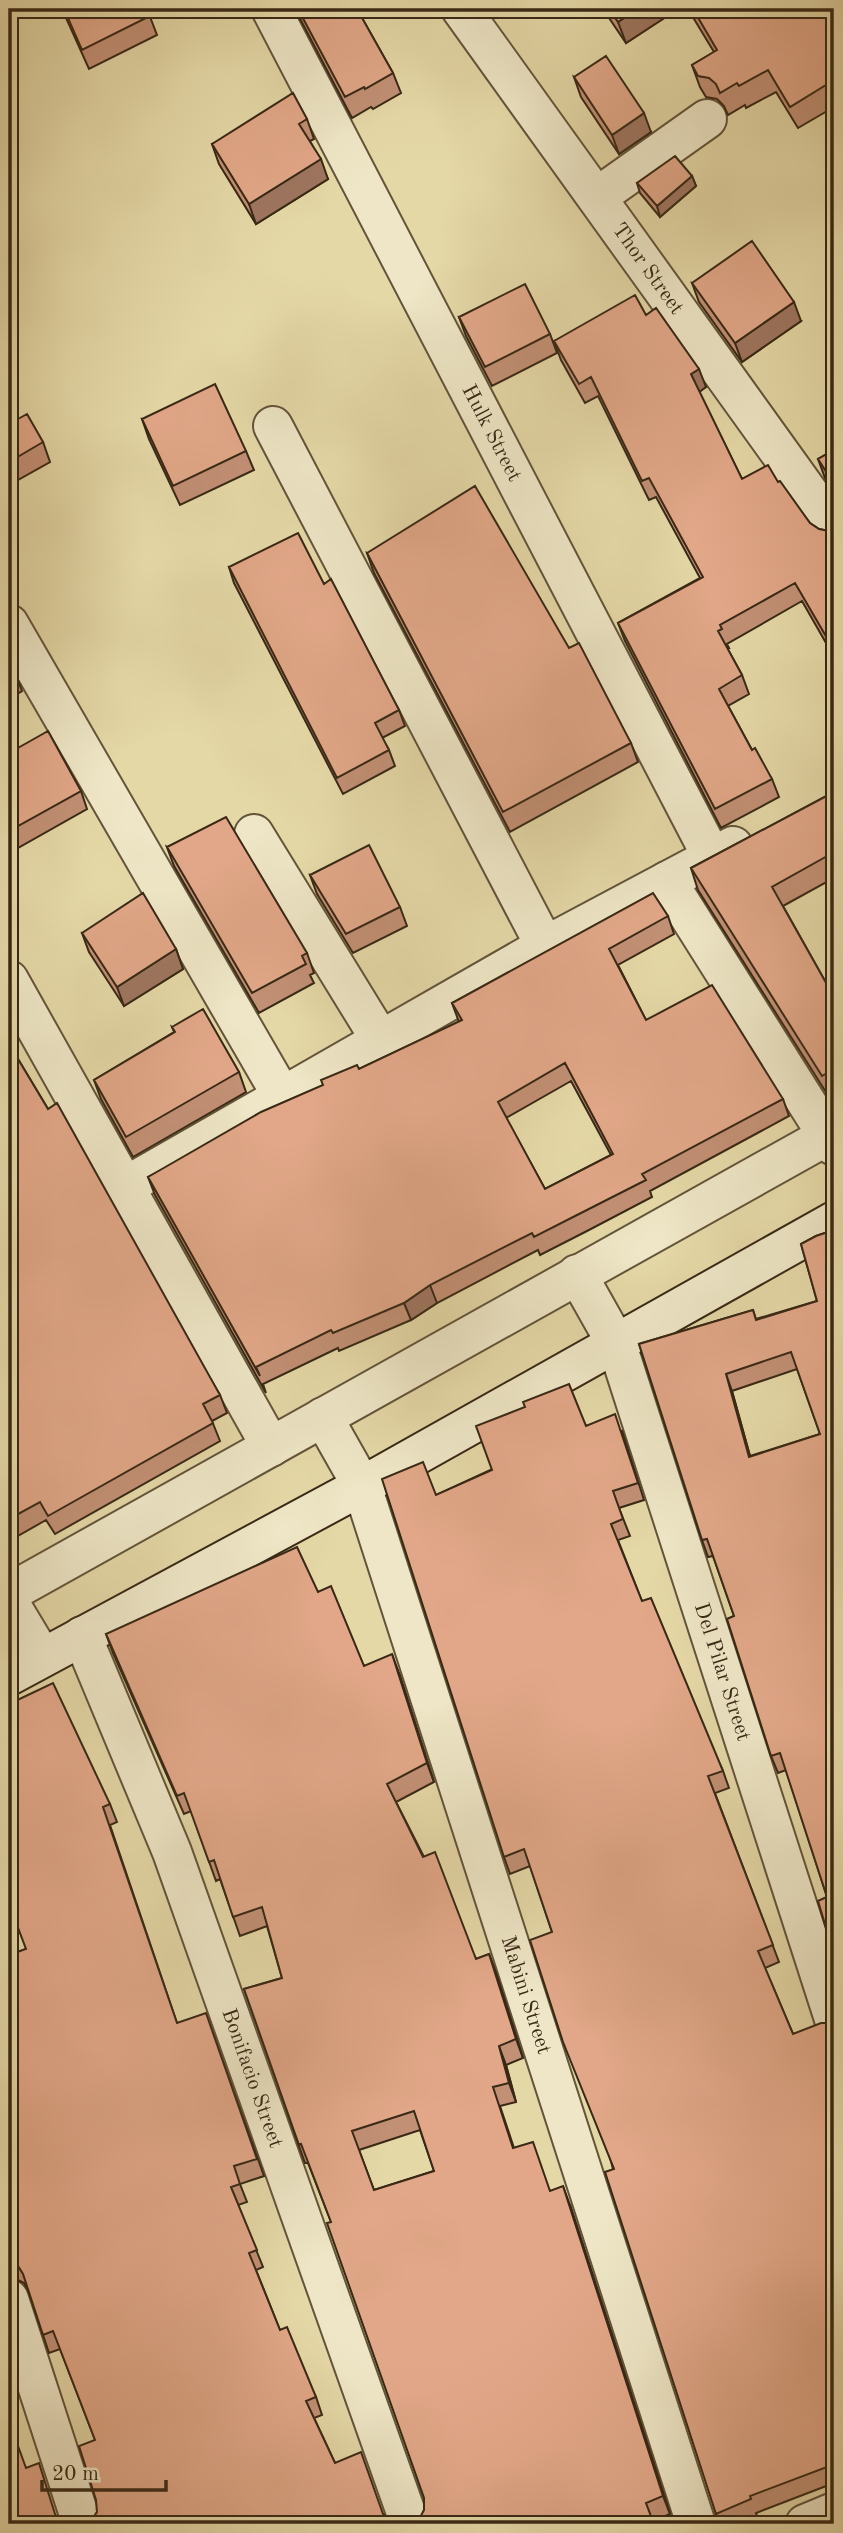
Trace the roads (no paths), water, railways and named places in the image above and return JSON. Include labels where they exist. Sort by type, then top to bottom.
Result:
[{"type":"street","name":"Hulk Street","points":[[271,9],[712,857]]},
{"type":"street","name":"Thor Street","points":[[461,9],[834,528]]},
{"type":"street","points":[[597,197],[707,119]]},
{"type":"street","points":[[273,426],[545,946]]},
{"type":"street","points":[[9,624],[282,1096]]},
{"type":"street","points":[[124,1187],[545,946],[761,831]]},
{"type":"street","points":[[254,834],[380,1039]]},
{"type":"street","points":[[37,1649],[9,1600],[271,1447],[326,1423],[832,1137],[667,881]]},
{"type":"street","points":[[9,980],[271,1447]]},
{"type":"street","points":[[9,1676],[37,1649],[82,1636],[357,1478],[613,1336],[834,1221]]},
{"type":"street","name":"Del Pilar Street","points":[[581,1279],[613,1336],[834,2019]]},
{"type":"street","name":"Mabini Street","points":[[326,1423],[357,1478],[696,2524]]},
{"type":"street","name":"Bonifacio Street","points":[[82,1636],[172,1852],[410,2524]]},
{"type":"street","points":[[9,2299],[82,2524]]},
{"type":"street","points":[[805,2524],[834,2512]]}]
